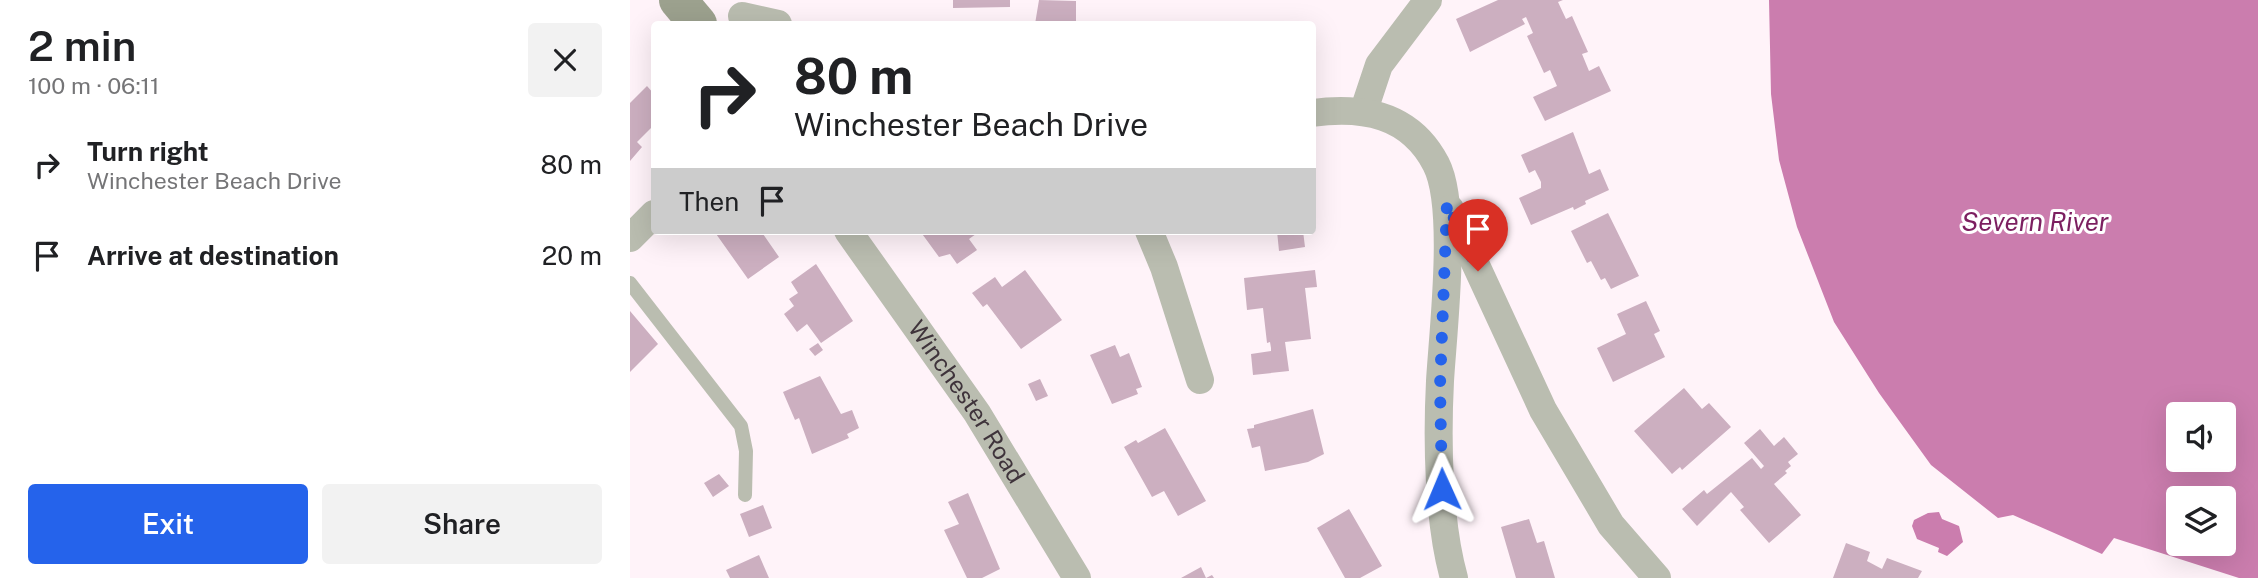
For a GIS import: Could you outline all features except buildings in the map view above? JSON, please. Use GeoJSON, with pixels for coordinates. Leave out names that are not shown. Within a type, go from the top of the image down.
{"type":"FeatureCollection","features":[{"type":"Feature","properties":{"kind":"street"},"geometry":{"type":"LineString","coordinates":[[678,0],[696,21]]}},
{"type":"Feature","properties":{"kind":"street"},"geometry":{"type":"LineString","coordinates":[[1364,110],[1379,65],[1428,0]]}},
{"type":"Feature","properties":{"kind":"street"},"geometry":{"type":"LineString","coordinates":[[744,13],[769,21]]}},
{"type":"Feature","properties":{"kind":"street"},"geometry":{"type":"LineString","coordinates":[[1316,113],[1364,110],[1387,116],[1418,139],[1436,164],[1447,203],[1543,410],[1611,525],[1657,578]]}},
{"type":"Feature","properties":{"kind":"street"},"geometry":{"type":"LineString","coordinates":[[1447,203],[1440,386],[1442,489],[1454,578]]}},
{"type":"Feature","properties":{"kind":"street"},"geometry":{"type":"LineString","coordinates":[[630,238],[651,217]]}},
{"type":"Feature","properties":{"kind":"street","name":"Winchester Road"},"geometry":{"type":"LineString","coordinates":[[851,235],[977,413],[1077,578]]}},
{"type":"Feature","properties":{"kind":"street"},"geometry":{"type":"LineString","coordinates":[[1151,235],[1164,267],[1200,380]]}},
{"type":"Feature","properties":{"kind":"lane"},"geometry":{"type":"LineString","coordinates":[[630,283],[741,426],[746,451],[745,495]]}},
{"type":"Feature","properties":{"kind":"water","name":"Severn River"},"geometry":{"type":"Polygon","coordinates":[[[1769,0],[2258,0],[2258,578],[2239,578],[2170,556],[2236,556],[2236,486],[2166,486],[2166,555],[2114,538],[2102,554],[2013,515],[1998,518],[1931,465],[1879,393],[1834,322],[1797,227],[1779,160],[1771,94],[1769,0]]]}},
{"type":"Feature","properties":{"kind":"water"},"geometry":{"type":"Polygon","coordinates":[[[1939,512],[1942,519],[1959,526],[1963,542],[1947,556],[1938,552],[1939,548],[1917,539],[1912,526],[1914,520],[1928,513],[1939,512]]]}},
{"type":"Feature","properties":{"kind":"route"},"geometry":{"type":"LineString","coordinates":[[1442,489],[1440,386],[1447,203],[1478,271]]}}]}
